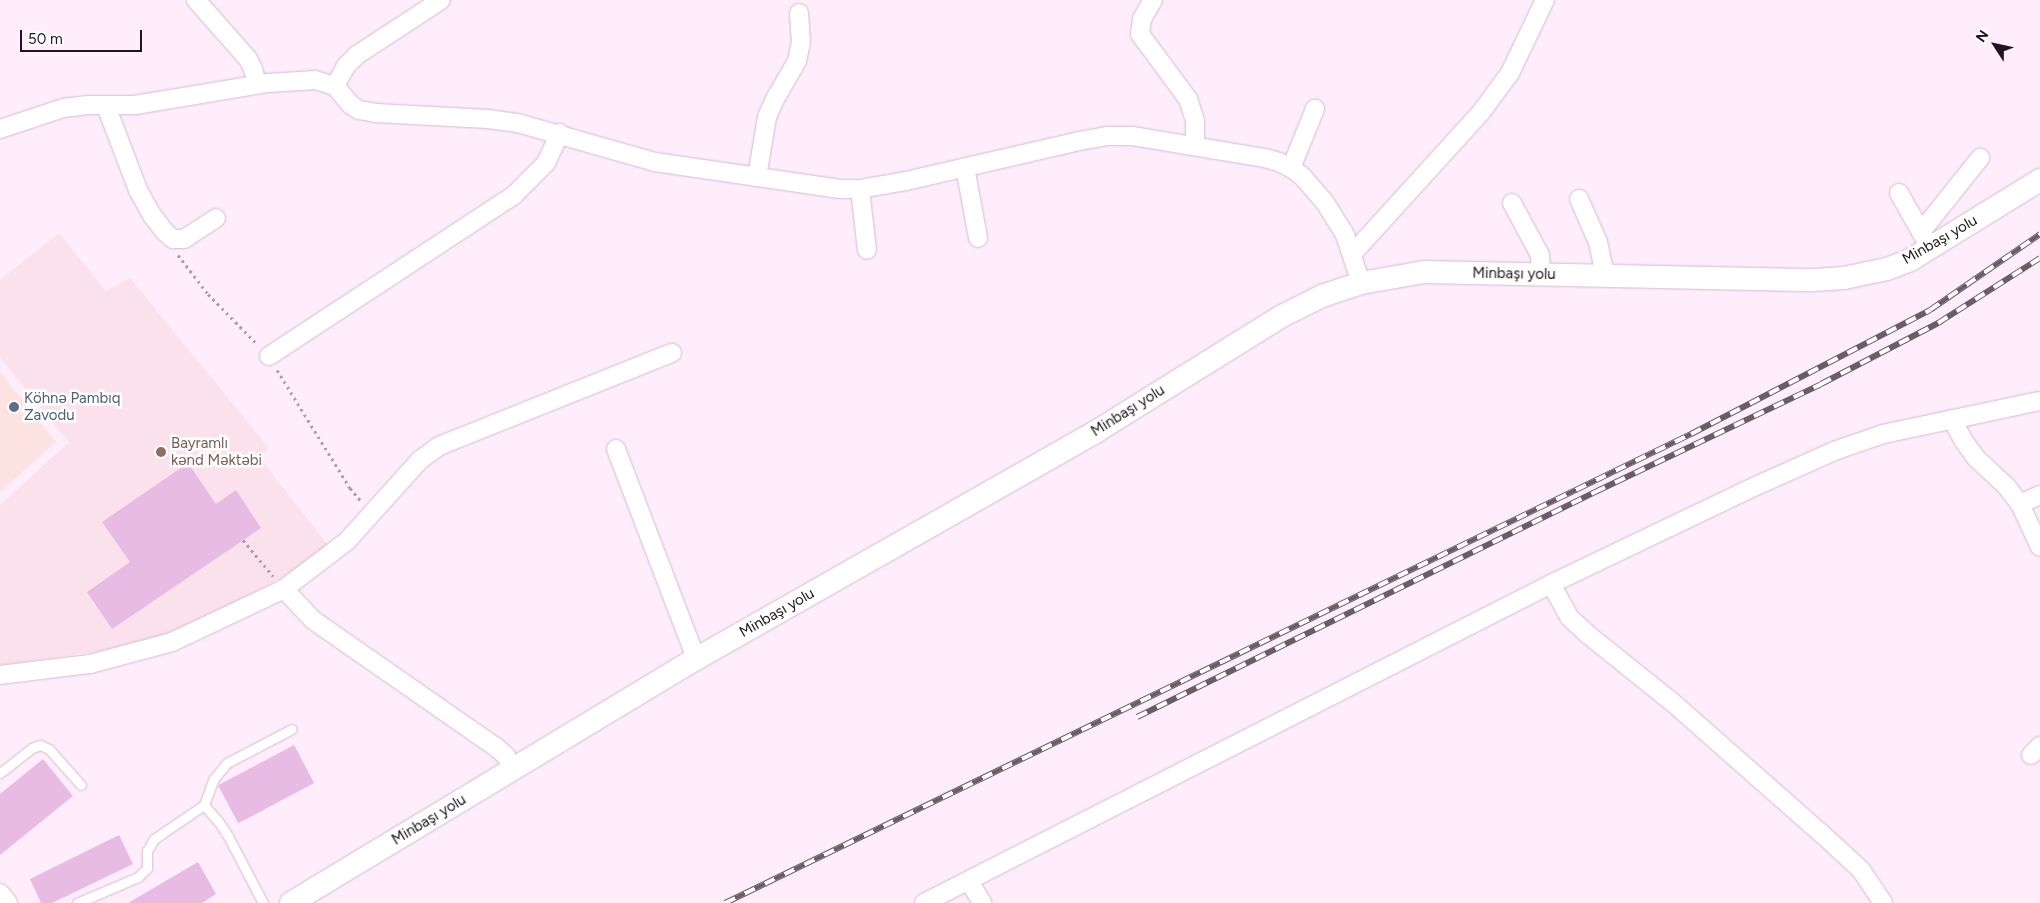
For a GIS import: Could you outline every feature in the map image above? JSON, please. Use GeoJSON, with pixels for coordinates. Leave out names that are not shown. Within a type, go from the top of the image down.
{"type":"FeatureCollection","features":[{"type":"Feature","properties":{"kind":"street"},"geometry":{"type":"LineString","coordinates":[[196,0],[248,59],[257,84]]}},
{"type":"Feature","properties":{"kind":"street"},"geometry":{"type":"LineString","coordinates":[[334,86],[346,66],[357,55],[441,0]]}},
{"type":"Feature","properties":{"kind":"street"},"geometry":{"type":"LineString","coordinates":[[1153,0],[1142,19],[1140,34],[1188,98],[1195,121],[1195,146]]}},
{"type":"Feature","properties":{"kind":"street"},"geometry":{"type":"LineString","coordinates":[[1353,253],[1482,111],[1510,73],[1544,0]]}},
{"type":"Feature","properties":{"kind":"street"},"geometry":{"type":"LineString","coordinates":[[757,177],[767,117],[775,98],[797,61],[801,42],[800,12]]}},
{"type":"Feature","properties":{"kind":"street"},"geometry":{"type":"LineString","coordinates":[[0,129],[63,108],[164,102],[257,84],[315,80],[334,86],[351,105],[359,110],[376,113],[488,119],[518,123],[560,133],[654,162],[822,188],[860,189],[1107,136],[1132,136],[1265,158],[1290,168],[1302,176],[1324,201],[1345,235],[1353,253],[1361,283]]}},
{"type":"Feature","properties":{"kind":"street"},"geometry":{"type":"LineString","coordinates":[[106,106],[138,190],[152,215],[173,239],[184,239],[216,218]]}},
{"type":"Feature","properties":{"kind":"street"},"geometry":{"type":"LineString","coordinates":[[1290,168],[1315,109]]}},
{"type":"Feature","properties":{"kind":"street"},"geometry":{"type":"LineString","coordinates":[[269,356],[514,195],[546,163],[560,133]]}},
{"type":"Feature","properties":{"kind":"street"},"geometry":{"type":"LineString","coordinates":[[1899,193],[1926,240],[1980,158]]}},
{"type":"Feature","properties":{"kind":"street"},"geometry":{"type":"LineString","coordinates":[[965,167],[978,238]]}},
{"type":"Feature","properties":{"kind":"street","name":"Minbaşı yolu"},"geometry":{"type":"LineString","coordinates":[[290,903],[696,659],[1097,431],[1282,316],[1322,296],[1361,283],[1424,272],[1814,280],[1844,278],[1886,269],[1910,260],[1926,240],[2040,180]]}},
{"type":"Feature","properties":{"kind":"street"},"geometry":{"type":"LineString","coordinates":[[860,189],[867,250]]}},
{"type":"Feature","properties":{"kind":"street"},"geometry":{"type":"LineString","coordinates":[[1579,199],[1598,242],[1605,276]]}},
{"type":"Feature","properties":{"kind":"street"},"geometry":{"type":"LineString","coordinates":[[1512,203],[1540,255],[1541,275]]}},
{"type":"Feature","properties":{"kind":"street"},"geometry":{"type":"LineString","coordinates":[[0,675],[90,664],[172,642],[284,590],[328,558],[364,525],[372,512],[420,460],[439,446],[672,352]]}},
{"type":"Feature","properties":{"kind":"street"},"geometry":{"type":"LineString","coordinates":[[924,903],[1551,584],[1747,490],[1834,452],[1883,434],[2040,401]]}},
{"type":"Feature","properties":{"kind":"street"},"geometry":{"type":"LineString","coordinates":[[1952,419],[1962,440],[1976,458],[2006,486],[2020,504],[2040,547]]}},
{"type":"Feature","properties":{"kind":"street"},"geometry":{"type":"LineString","coordinates":[[616,449],[696,659]]}},
{"type":"Feature","properties":{"kind":"street"},"geometry":{"type":"LineString","coordinates":[[2020,504],[2040,495]]}},
{"type":"Feature","properties":{"kind":"street"},"geometry":{"type":"LineString","coordinates":[[1551,584],[1569,617],[1586,633],[1671,701],[1823,835],[1860,870],[1883,903]]}},
{"type":"Feature","properties":{"kind":"street"},"geometry":{"type":"LineString","coordinates":[[284,590],[313,620],[496,747],[506,756],[514,770]]}},
{"type":"Feature","properties":{"kind":"street"},"geometry":{"type":"LineString","coordinates":[[969,881],[982,903]]}},
{"type":"Feature","properties":{"kind":"street"},"geometry":{"type":"LineString","coordinates":[[0,893],[8,903]]}},
{"type":"Feature","properties":{"kind":"lane"},"geometry":{"type":"LineString","coordinates":[[77,903],[138,877],[147,868],[147,851],[154,839],[204,805],[213,780],[227,763],[292,729]]}},
{"type":"Feature","properties":{"kind":"lane"},"geometry":{"type":"LineString","coordinates":[[0,773],[32,748],[40,746],[49,749],[82,786]]}},
{"type":"Feature","properties":{"kind":"lane"},"geometry":{"type":"LineString","coordinates":[[204,805],[218,820],[228,836],[264,903]]}},
{"type":"Feature","properties":{"kind":"path"},"geometry":{"type":"LineString","coordinates":[[173,239],[176,252],[208,294],[269,356],[350,488],[372,512]]}},
{"type":"Feature","properties":{"kind":"path"},"geometry":{"type":"LineString","coordinates":[[243,540],[284,590]]}},
{"type":"Feature","properties":{"kind":"shaded area","name":"Bayramlı kənd Məktəbi"},"geometry":{"type":"Polygon","coordinates":[[[59,233],[106,291],[130,278],[269,448],[259,457],[328,545],[284,576],[222,610],[163,635],[123,648],[0,665],[0,505],[69,442],[0,358],[0,280],[59,233]]]}},
{"type":"Feature","properties":{"kind":"shaded area","name":"Köhnə Pambıq Zavodu"},"geometry":{"type":"Polygon","coordinates":[[[0,372],[56,442],[0,492],[0,372]]]}},
{"type":"Feature","properties":{"kind":"building"},"geometry":{"type":"Polygon","coordinates":[[[188,463],[216,504],[236,490],[261,528],[112,629],[87,592],[130,562],[102,522],[188,463]]]}},
{"type":"Feature","properties":{"kind":"building"},"geometry":{"type":"Polygon","coordinates":[[[294,745],[314,783],[238,823],[218,785],[294,745]]]}},
{"type":"Feature","properties":{"kind":"building"},"geometry":{"type":"Polygon","coordinates":[[[43,759],[73,796],[0,855],[0,794],[43,759]]]}},
{"type":"Feature","properties":{"kind":"building"},"geometry":{"type":"Polygon","coordinates":[[[119,835],[133,864],[52,903],[41,903],[30,879],[119,835]]]}},
{"type":"Feature","properties":{"kind":"building"},"geometry":{"type":"Polygon","coordinates":[[[198,862],[216,894],[202,903],[128,903],[198,862]]]}},
{"type":"Feature","properties":{"kind":"railway"},"geometry":{"type":"LineString","coordinates":[[725,903],[1691,434],[1930,310],[2040,234]]}},
{"type":"Feature","properties":{"kind":"railway"},"geometry":{"type":"LineString","coordinates":[[1137,717],[1595,492],[1821,384],[1938,323],[2040,258]]}},
{"type":"Feature","properties":{"kind":"place","name":"Köhnə Pambıq Zavodu"},"geometry":{"type":"Point","coordinates":[14,407]}},
{"type":"Feature","properties":{"kind":"place","name":"Bayramlı kənd Məktəbi"},"geometry":{"type":"Point","coordinates":[161,452]}}]}
